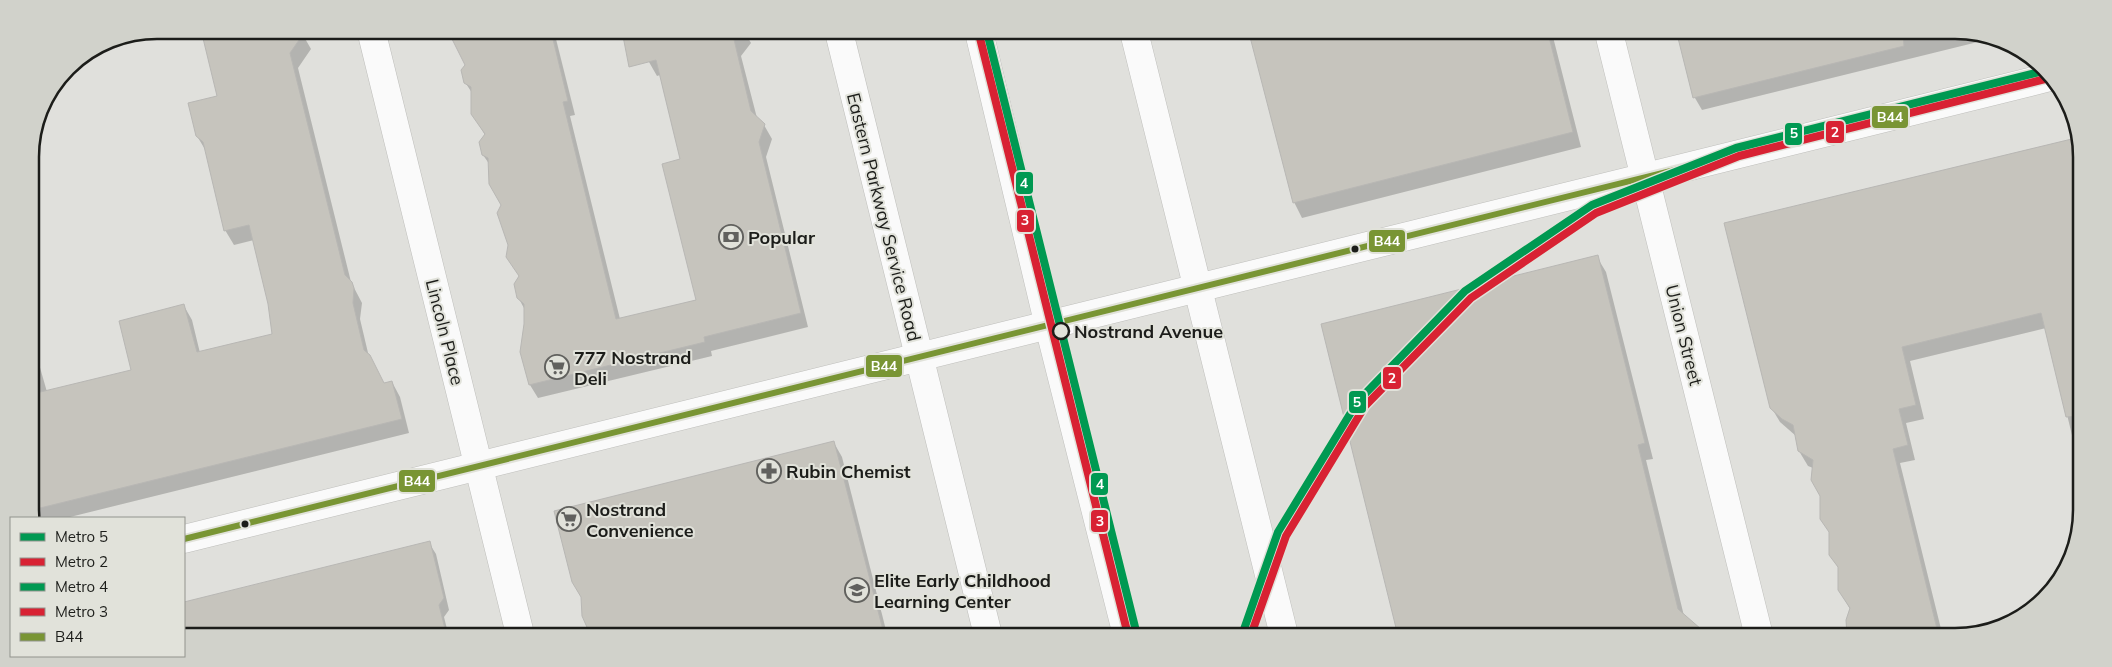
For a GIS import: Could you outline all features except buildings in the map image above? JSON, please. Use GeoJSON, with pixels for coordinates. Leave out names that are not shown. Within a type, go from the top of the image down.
{"type":"FeatureCollection","features":[{"type":"Feature","properties":{"kind":"main road","name":"Lincoln Place"},"geometry":{"type":"LineString","coordinates":[[373,39],[519,628]]}},
{"type":"Feature","properties":{"kind":"main road","name":"Eastern Parkway Service Road"},"geometry":{"type":"LineString","coordinates":[[841,39],[986,628]]}},
{"type":"Feature","properties":{"kind":"main road"},"geometry":{"type":"LineString","coordinates":[[981,39],[1049,326],[1125,628]]}},
{"type":"Feature","properties":{"kind":"main road"},"geometry":{"type":"LineString","coordinates":[[1136,39],[1282,628]]}},
{"type":"Feature","properties":{"kind":"main road","name":"Union Street"},"geometry":{"type":"LineString","coordinates":[[1610,39],[1757,628]]}},
{"type":"Feature","properties":{"kind":"main road"},"geometry":{"type":"LineString","coordinates":[[185,539],[2044,79]]}},
{"type":"Feature","properties":{"kind":"metro line","name":"3"},"geometry":{"type":"LineString","coordinates":[[980,39],[1126,628]]}},
{"type":"Feature","properties":{"kind":"metro line","name":"4"},"geometry":{"type":"LineString","coordinates":[[989,39],[1135,628]]}},
{"type":"Feature","properties":{"kind":"metro line","name":"5"},"geometry":{"type":"LineString","coordinates":[[1244,628],[1278,532],[1358,401],[1465,291],[1592,205],[1736,148],[2038,72]]}},
{"type":"Feature","properties":{"kind":"metro line","name":"2"},"geometry":{"type":"LineString","coordinates":[[1253,628],[1286,536],[1365,406],[1471,298],[1596,213],[1739,156],[2044,79]]}},
{"type":"Feature","properties":{"kind":"transit line","name":"B44"},"geometry":{"type":"LineString","coordinates":[[185,539],[2044,79]]}},
{"type":"Feature","properties":{"kind":"place","name":"Popular"},"geometry":{"type":"Point","coordinates":[731,237]}},
{"type":"Feature","properties":{"kind":"place","name":"Nostrand Avenue"},"geometry":{"type":"Point","coordinates":[1061,331]}},
{"type":"Feature","properties":{"kind":"place","name":"777 Nostrand Deli"},"geometry":{"type":"Point","coordinates":[557,367]}},
{"type":"Feature","properties":{"kind":"place","name":"Rubin Chemist"},"geometry":{"type":"Point","coordinates":[769,471]}},
{"type":"Feature","properties":{"kind":"place","name":"Nostrand Convenience"},"geometry":{"type":"Point","coordinates":[569,519]}},
{"type":"Feature","properties":{"kind":"place","name":"Elite Early Childhood Learning Center"},"geometry":{"type":"Point","coordinates":[857,590]}}]}
